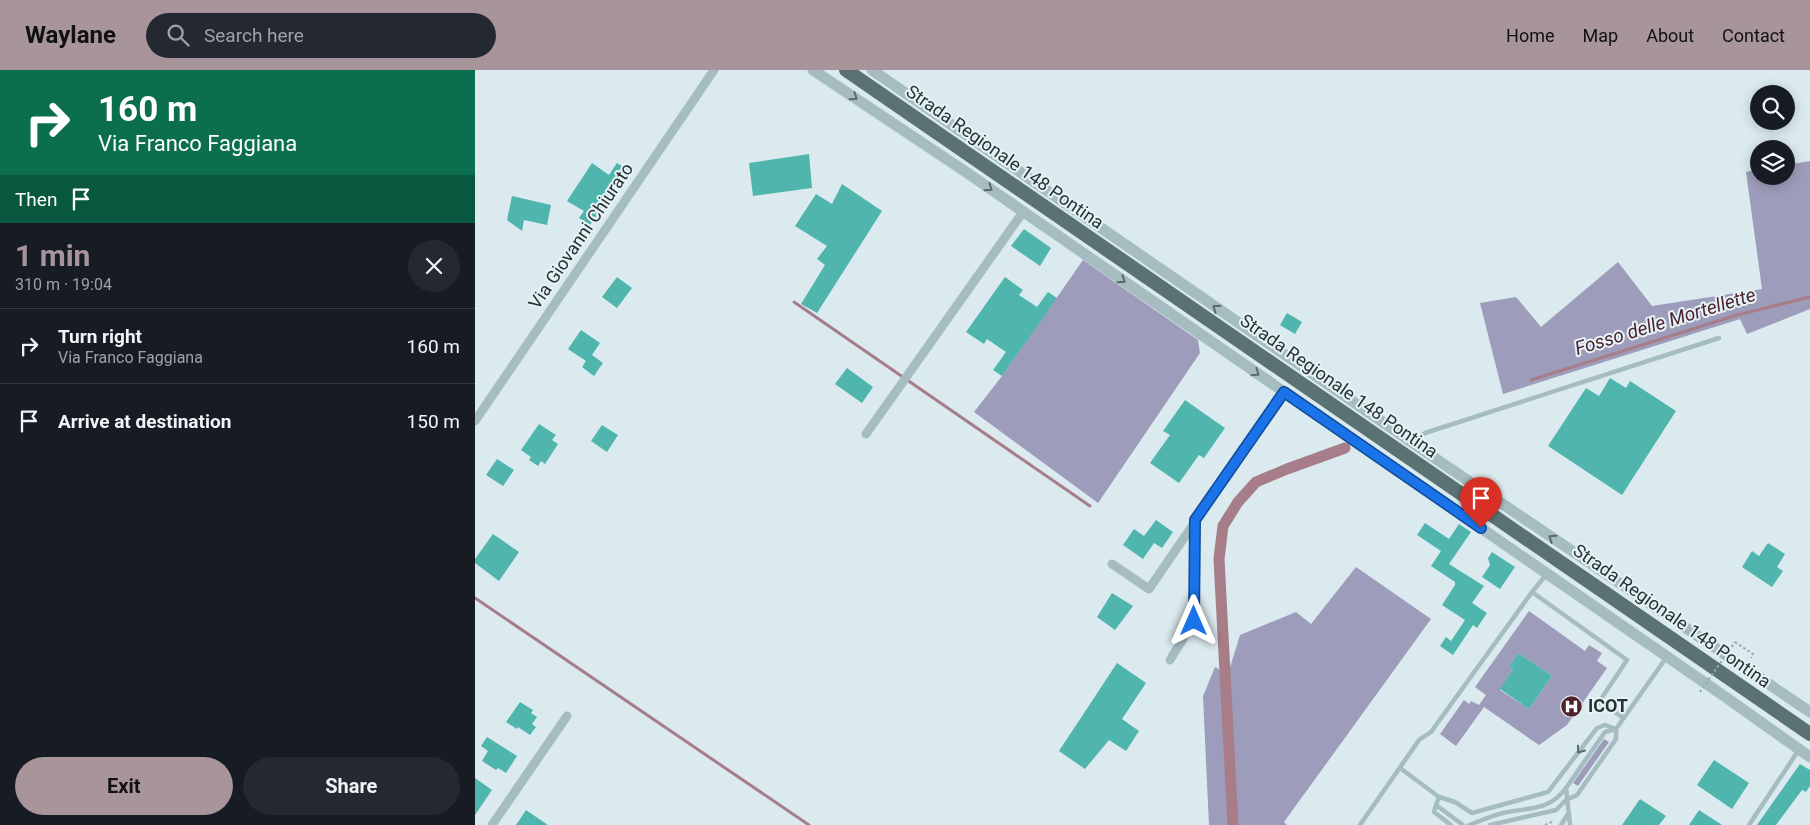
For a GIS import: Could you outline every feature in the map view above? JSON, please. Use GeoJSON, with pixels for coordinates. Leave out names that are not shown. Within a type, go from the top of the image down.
{"type":"FeatureCollection","features":[{"type":"Feature","properties":{"kind":"main road","name":"Strada Regionale 148 Pontina"},"geometry":{"type":"LineString","coordinates":[[846,70],[1810,734]]}},
{"type":"Feature","properties":{"kind":"street","name":"Via Giovanni Chiurato"},"geometry":{"type":"LineString","coordinates":[[475,420],[714,70]]}},
{"type":"Feature","properties":{"kind":"street"},"geometry":{"type":"LineString","coordinates":[[813,70],[1284,392],[1810,758]]}},
{"type":"Feature","properties":{"kind":"street"},"geometry":{"type":"LineString","coordinates":[[872,70],[1412,442],[1810,712]]}},
{"type":"Feature","properties":{"kind":"street"},"geometry":{"type":"LineString","coordinates":[[866,434],[1023,212]]}},
{"type":"Feature","properties":{"kind":"street"},"geometry":{"type":"LineString","coordinates":[[1112,564],[1149,589],[1284,392]]}},
{"type":"Feature","properties":{"kind":"street"},"geometry":{"type":"LineString","coordinates":[[1170,660],[1194,621],[1195,520]]}},
{"type":"Feature","properties":{"kind":"street"},"geometry":{"type":"LineString","coordinates":[[493,825],[567,716]]}},
{"type":"Feature","properties":{"kind":"lane"},"geometry":{"type":"LineString","coordinates":[[1412,442],[1425,433],[1719,338]]}},
{"type":"Feature","properties":{"kind":"lane"},"geometry":{"type":"LineString","coordinates":[[1360,825],[1419,740],[1431,732],[1547,574]]}},
{"type":"Feature","properties":{"kind":"lane"},"geometry":{"type":"LineString","coordinates":[[1532,592],[1627,660],[1599,702],[1623,718]]}},
{"type":"Feature","properties":{"kind":"lane"},"geometry":{"type":"LineString","coordinates":[[1490,825],[1556,810],[1566,800],[1577,796],[1616,739],[1616,729],[1623,718],[1667,657]]}},
{"type":"Feature","properties":{"kind":"lane"},"geometry":{"type":"LineString","coordinates":[[1400,768],[1439,797],[1455,802],[1472,813],[1548,792],[1597,728],[1605,725],[1616,729]]}},
{"type":"Feature","properties":{"kind":"lane"},"geometry":{"type":"LineString","coordinates":[[1469,825],[1504,813],[1549,804],[1559,797],[1566,788],[1605,732],[1616,729]]}},
{"type":"Feature","properties":{"kind":"lane"},"geometry":{"type":"LineString","coordinates":[[1749,825],[1799,750]]}},
{"type":"Feature","properties":{"kind":"lane"},"geometry":{"type":"LineString","coordinates":[[1566,788],[1569,825]]}},
{"type":"Feature","properties":{"kind":"lane"},"geometry":{"type":"LineString","coordinates":[[1439,797],[1434,812],[1451,825]]}},
{"type":"Feature","properties":{"kind":"lane"},"geometry":{"type":"LineString","coordinates":[[1436,805],[1463,825]]}},
{"type":"Feature","properties":{"kind":"lane"},"geometry":{"type":"LineString","coordinates":[[1561,825],[1568,814]]}},
{"type":"Feature","properties":{"kind":"path"},"geometry":{"type":"LineString","coordinates":[[1700,692],[1735,642],[1753,654]]}},
{"type":"Feature","properties":{"kind":"shaded area"},"geometry":{"type":"Polygon","coordinates":[[[1810,161],[1810,309],[1747,334],[1740,319],[1503,394],[1480,303],[1516,297],[1541,327],[1618,262],[1652,306],[1762,289],[1746,172],[1750,171],[1750,185],[1795,185],[1795,164],[1810,161]]]}},
{"type":"Feature","properties":{"kind":"shaded area"},"geometry":{"type":"Polygon","coordinates":[[[1083,260],[1198,340],[1200,353],[1098,503],[974,412],[1002,376],[1083,260]]]}},
{"type":"Feature","properties":{"kind":"shaded area"},"geometry":{"type":"Polygon","coordinates":[[[1356,567],[1431,619],[1284,822],[1287,825],[1209,825],[1203,696],[1215,667],[1228,674],[1240,635],[1296,612],[1311,624],[1356,567]]]}},
{"type":"Feature","properties":{"kind":"shaded area"},"geometry":{"type":"Polygon","coordinates":[[[1529,611],[1585,651],[1589,645],[1602,653],[1597,661],[1607,668],[1567,725],[1539,745],[1484,707],[1456,746],[1440,734],[1464,700],[1469,704],[1471,701],[1479,705],[1486,695],[1475,687],[1529,611]],[[1518,653],[1509,666],[1513,669],[1500,690],[1529,709],[1552,676],[1518,653]]]}},
{"type":"Feature","properties":{"kind":"shaded area"},"geometry":{"type":"Polygon","coordinates":[[[1604,739],[1609,742],[1578,786],[1573,783],[1604,739]]]}},
{"type":"Feature","properties":{"kind":"building"},"geometry":{"type":"Polygon","coordinates":[[[809,154],[812,188],[753,196],[749,163],[809,154]]]}},
{"type":"Feature","properties":{"kind":"building"},"geometry":{"type":"Polygon","coordinates":[[[592,163],[609,175],[617,163],[627,169],[590,225],[579,218],[584,211],[567,201],[592,163]]]}},
{"type":"Feature","properties":{"kind":"building"},"geometry":{"type":"Polygon","coordinates":[[[842,184],[882,211],[817,313],[801,304],[825,265],[817,259],[827,246],[795,226],[816,194],[832,204],[842,184]]]}},
{"type":"Feature","properties":{"kind":"building"},"geometry":{"type":"Polygon","coordinates":[[[512,196],[551,205],[547,225],[524,220],[522,231],[507,220],[512,196]]]}},
{"type":"Feature","properties":{"kind":"building"},"geometry":{"type":"Polygon","coordinates":[[[1024,229],[1051,248],[1040,266],[1011,246],[1024,229]]]}},
{"type":"Feature","properties":{"kind":"building"},"geometry":{"type":"Polygon","coordinates":[[[617,277],[632,288],[617,308],[602,297],[617,277]]]}},
{"type":"Feature","properties":{"kind":"building"},"geometry":{"type":"Polygon","coordinates":[[[1005,277],[1023,290],[1019,295],[1037,307],[1048,292],[1057,298],[1002,376],[993,370],[1006,352],[987,339],[984,344],[966,332],[1005,277]]]}},
{"type":"Feature","properties":{"kind":"building"},"geometry":{"type":"Polygon","coordinates":[[[1287,313],[1302,322],[1295,334],[1280,325],[1287,313]]]}},
{"type":"Feature","properties":{"kind":"building"},"geometry":{"type":"Polygon","coordinates":[[[581,330],[600,343],[592,355],[603,363],[594,376],[582,367],[586,361],[568,349],[581,330]]]}},
{"type":"Feature","properties":{"kind":"building"},"geometry":{"type":"Polygon","coordinates":[[[847,368],[873,387],[862,403],[835,384],[847,368]]]}},
{"type":"Feature","properties":{"kind":"building"},"geometry":{"type":"Polygon","coordinates":[[[1610,378],[1626,388],[1630,381],[1676,411],[1622,495],[1548,446],[1586,388],[1599,396],[1610,378]]]}},
{"type":"Feature","properties":{"kind":"building"},"geometry":{"type":"Polygon","coordinates":[[[1185,400],[1225,428],[1204,458],[1199,455],[1179,483],[1150,463],[1170,435],[1163,431],[1185,400]]]}},
{"type":"Feature","properties":{"kind":"building"},"geometry":{"type":"Polygon","coordinates":[[[539,424],[556,435],[552,440],[558,444],[545,464],[541,461],[538,466],[529,460],[531,457],[521,450],[539,424]]]}},
{"type":"Feature","properties":{"kind":"building"},"geometry":{"type":"Polygon","coordinates":[[[602,425],[618,435],[607,452],[591,441],[602,425]]]}},
{"type":"Feature","properties":{"kind":"building"},"geometry":{"type":"Polygon","coordinates":[[[497,459],[514,470],[503,486],[486,475],[497,459]]]}},
{"type":"Feature","properties":{"kind":"building"},"geometry":{"type":"Polygon","coordinates":[[[1156,520],[1173,532],[1162,548],[1154,543],[1143,559],[1123,545],[1134,529],[1144,536],[1156,520]]]}},
{"type":"Feature","properties":{"kind":"building"},"geometry":{"type":"Polygon","coordinates":[[[1425,523],[1449,539],[1459,524],[1471,532],[1449,564],[1484,586],[1472,603],[1487,613],[1477,628],[1473,625],[1453,655],[1440,646],[1446,637],[1451,641],[1465,620],[1442,605],[1455,582],[1431,566],[1441,551],[1417,535],[1425,523]]]}},
{"type":"Feature","properties":{"kind":"building"},"geometry":{"type":"Polygon","coordinates":[[[493,534],[519,552],[499,581],[475,563],[475,559],[493,534]]]}},
{"type":"Feature","properties":{"kind":"building"},"geometry":{"type":"Polygon","coordinates":[[[1768,543],[1785,554],[1777,567],[1783,571],[1772,587],[1742,567],[1752,551],[1759,556],[1768,543]]]}},
{"type":"Feature","properties":{"kind":"building"},"geometry":{"type":"Polygon","coordinates":[[[1492,552],[1515,567],[1500,589],[1482,577],[1490,565],[1488,558],[1492,552]]]}},
{"type":"Feature","properties":{"kind":"building"},"geometry":{"type":"Polygon","coordinates":[[[1112,593],[1133,606],[1115,630],[1097,617],[1112,593]]]}},
{"type":"Feature","properties":{"kind":"building"},"geometry":{"type":"Polygon","coordinates":[[[1518,653],[1552,676],[1529,709],[1500,689],[1513,669],[1509,666],[1518,653]]]}},
{"type":"Feature","properties":{"kind":"building"},"geometry":{"type":"Polygon","coordinates":[[[1117,663],[1146,683],[1122,719],[1139,731],[1126,751],[1109,740],[1085,769],[1059,751],[1117,663]]]}},
{"type":"Feature","properties":{"kind":"building"},"geometry":{"type":"Polygon","coordinates":[[[520,702],[533,710],[531,713],[537,717],[532,724],[536,727],[530,735],[506,722],[520,702]]]}},
{"type":"Feature","properties":{"kind":"building"},"geometry":{"type":"Polygon","coordinates":[[[487,737],[517,756],[506,773],[498,768],[496,770],[482,761],[488,751],[481,746],[487,737]]]}},
{"type":"Feature","properties":{"kind":"building"},"geometry":{"type":"Polygon","coordinates":[[[1714,760],[1749,783],[1732,809],[1697,785],[1714,760]]]}},
{"type":"Feature","properties":{"kind":"building"},"geometry":{"type":"Polygon","coordinates":[[[1800,764],[1810,770],[1810,786],[1806,792],[1802,790],[1776,825],[1757,825],[1800,764]]]}},
{"type":"Feature","properties":{"kind":"building"},"geometry":{"type":"Polygon","coordinates":[[[475,778],[492,790],[475,815],[475,778]]]}},
{"type":"Feature","properties":{"kind":"building"},"geometry":{"type":"Polygon","coordinates":[[[1640,799],[1666,816],[1659,825],[1622,825],[1640,799]]]}},
{"type":"Feature","properties":{"kind":"building"},"geometry":{"type":"Polygon","coordinates":[[[526,810],[548,825],[516,825],[526,810]]]}},
{"type":"Feature","properties":{"kind":"building"},"geometry":{"type":"Polygon","coordinates":[[[1699,810],[1722,825],[1689,825],[1699,810]]]}},
{"type":"Feature","properties":{"kind":"waterway","name":"Fosso delle Mortellette"},"geometry":{"type":"LineString","coordinates":[[1531,380],[1737,315],[1810,297]]}},
{"type":"Feature","properties":{"kind":"waterway"},"geometry":{"type":"LineString","coordinates":[[794,302],[1090,506]]}},
{"type":"Feature","properties":{"kind":"waterway","name":"Fosso delle Mortellette"},"geometry":{"type":"LineString","coordinates":[[1233,825],[1219,559],[1223,526],[1238,502],[1256,482],[1345,448]]}},
{"type":"Feature","properties":{"kind":"waterway"},"geometry":{"type":"LineString","coordinates":[[475,598],[809,825]]}},
{"type":"Feature","properties":{"kind":"place","name":"ICOT"},"geometry":{"type":"Point","coordinates":[1572,706]}},
{"type":"Feature","properties":{"kind":"route"},"geometry":{"type":"LineString","coordinates":[[1194,621],[1195,520],[1284,392],[1481,528]]}}]}
